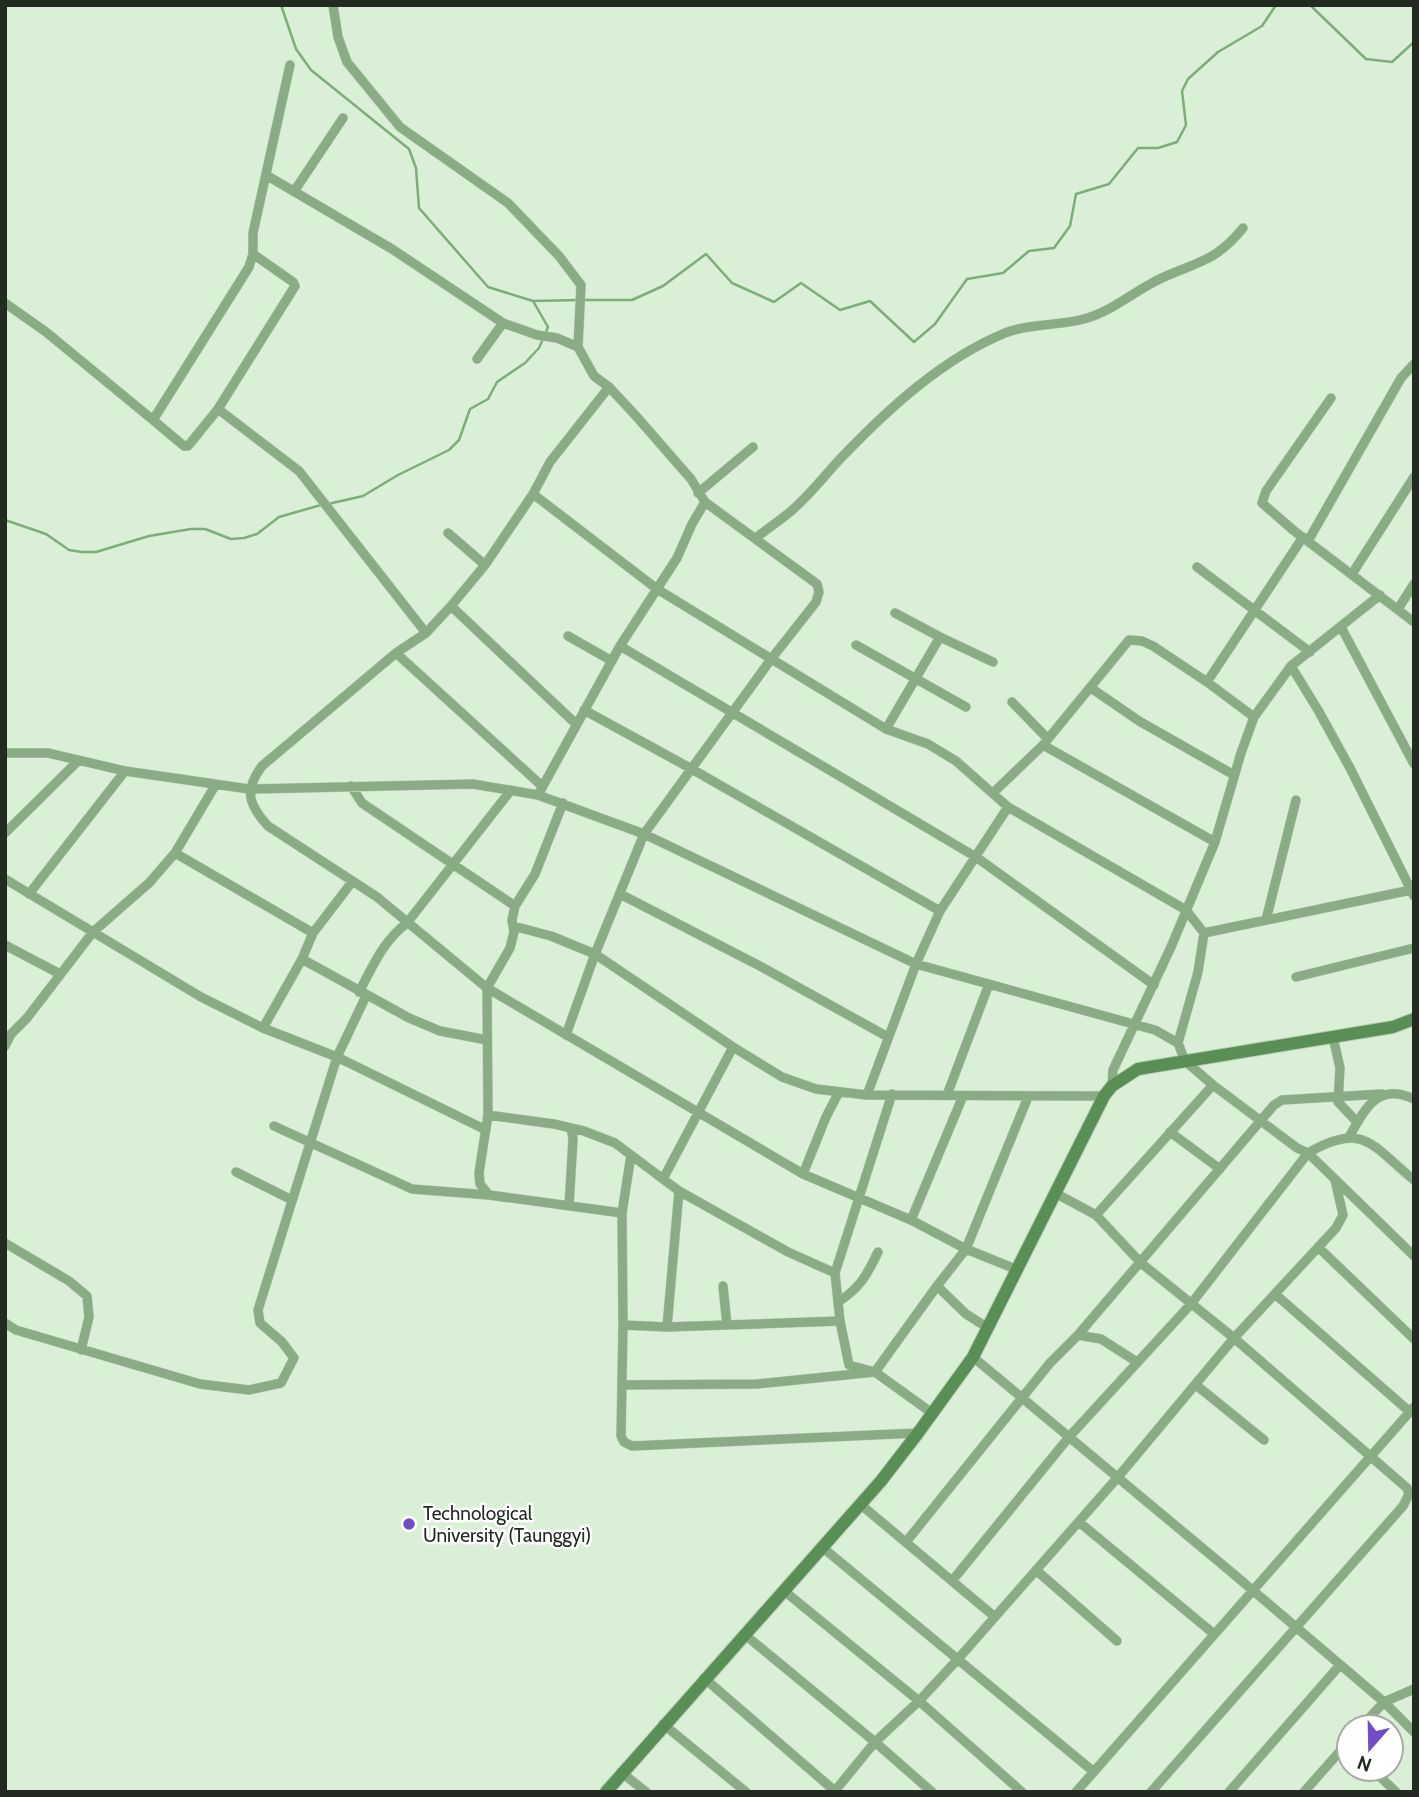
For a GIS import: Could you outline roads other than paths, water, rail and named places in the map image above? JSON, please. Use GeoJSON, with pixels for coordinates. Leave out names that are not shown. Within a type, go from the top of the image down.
{"type":"FeatureCollection","features":[{"type":"Feature","properties":{"kind":"main road"},"geometry":{"type":"LineString","coordinates":[[606,1792],[663,1724],[860,1504],[918,1433],[973,1357],[1108,1091],[1138,1069],[1392,1027],[1414,1019]]}},
{"type":"Feature","properties":{"kind":"street"},"geometry":{"type":"LineString","coordinates":[[333,5],[338,37],[347,62],[400,127],[508,203],[559,256],[581,285],[578,347],[594,376],[609,387],[691,479],[705,502],[817,584],[819,592],[816,602],[690,768],[644,834],[595,954],[566,1035]]}},
{"type":"Feature","properties":{"kind":"street"},"geometry":{"type":"LineString","coordinates":[[153,420],[249,267],[253,254],[253,233],[290,65]]}},
{"type":"Feature","properties":{"kind":"street"},"geometry":{"type":"LineString","coordinates":[[295,190],[343,117]]}},
{"type":"Feature","properties":{"kind":"street"},"geometry":{"type":"LineString","coordinates":[[266,174],[392,249],[503,323],[537,335],[557,338],[578,347]]}},
{"type":"Feature","properties":{"kind":"street"},"geometry":{"type":"LineString","coordinates":[[756,538],[791,511],[864,434],[935,372],[966,351],[1033,325],[1084,319],[1101,313],[1163,278],[1210,259],[1227,247],[1243,228]]}},
{"type":"Feature","properties":{"kind":"street"},"geometry":{"type":"LineString","coordinates":[[5,303],[46,332],[188,446],[218,409],[295,286],[253,254]]}},
{"type":"Feature","properties":{"kind":"street"},"geometry":{"type":"LineString","coordinates":[[477,359],[503,323]]}},
{"type":"Feature","properties":{"kind":"street"},"geometry":{"type":"LineString","coordinates":[[1207,682],[1305,539],[1406,371],[1414,364]]}},
{"type":"Feature","properties":{"kind":"street"},"geometry":{"type":"LineString","coordinates":[[609,387],[550,462],[533,494],[485,565],[451,606],[426,633],[396,653],[262,766],[250,789],[254,808],[268,826],[377,897],[487,988],[803,1174],[1018,1270]]}},
{"type":"Feature","properties":{"kind":"street"},"geometry":{"type":"LineString","coordinates":[[1331,398],[1266,491],[1262,503],[1414,622]]}},
{"type":"Feature","properties":{"kind":"street"},"geometry":{"type":"LineString","coordinates":[[218,409],[299,471],[426,633]]}},
{"type":"Feature","properties":{"kind":"street"},"geometry":{"type":"LineString","coordinates":[[698,493],[753,447]]}},
{"type":"Feature","properties":{"kind":"street"},"geometry":{"type":"LineString","coordinates":[[1352,574],[1414,477]]}},
{"type":"Feature","properties":{"kind":"street"},"geometry":{"type":"LineString","coordinates":[[533,494],[657,589],[886,729],[928,744],[956,761],[1008,807],[1186,910],[1204,933],[1198,972],[1178,1043],[1185,1061],[1297,1148],[1308,1153],[1414,1256]]}},
{"type":"Feature","properties":{"kind":"street"},"geometry":{"type":"LineString","coordinates":[[540,791],[620,646],[677,558],[705,502]]}},
{"type":"Feature","properties":{"kind":"street"},"geometry":{"type":"LineString","coordinates":[[448,533],[485,565]]}},
{"type":"Feature","properties":{"kind":"street"},"geometry":{"type":"LineString","coordinates":[[1197,567],[1310,652]]}},
{"type":"Feature","properties":{"kind":"street"},"geometry":{"type":"LineString","coordinates":[[1398,609],[1414,584]]}},
{"type":"Feature","properties":{"kind":"street"},"geometry":{"type":"LineString","coordinates":[[513,926],[551,936],[595,954],[782,1077],[817,1089],[867,1095],[1028,1097],[1108,1091],[1112,1070],[1154,985],[1215,842],[1254,717],[1291,666],[1380,595]]}},
{"type":"Feature","properties":{"kind":"street"},"geometry":{"type":"LineString","coordinates":[[451,606],[576,724]]}},
{"type":"Feature","properties":{"kind":"street"},"geometry":{"type":"LineString","coordinates":[[895,613],[940,638],[993,662]]}},
{"type":"Feature","properties":{"kind":"street"},"geometry":{"type":"LineString","coordinates":[[1341,627],[1414,764]]}},
{"type":"Feature","properties":{"kind":"street"},"geometry":{"type":"LineString","coordinates":[[568,636],[612,660]]}},
{"type":"Feature","properties":{"kind":"street"},"geometry":{"type":"LineString","coordinates":[[886,729],[940,638]]}},
{"type":"Feature","properties":{"kind":"street"},"geometry":{"type":"LineString","coordinates":[[993,793],[1045,742],[1129,640],[1142,641],[1153,646],[1254,717]]}},
{"type":"Feature","properties":{"kind":"street"},"geometry":{"type":"LineString","coordinates":[[856,645],[966,706]]}},
{"type":"Feature","properties":{"kind":"street"},"geometry":{"type":"LineString","coordinates":[[620,646],[976,857],[1154,985]]}},
{"type":"Feature","properties":{"kind":"street"},"geometry":{"type":"LineString","coordinates":[[396,653],[540,791],[563,803],[644,834],[916,964],[1136,1024],[1155,1030],[1178,1043]]}},
{"type":"Feature","properties":{"kind":"street"},"geometry":{"type":"LineString","coordinates":[[1204,933],[1413,891],[1350,768],[1291,666]]}},
{"type":"Feature","properties":{"kind":"street"},"geometry":{"type":"LineString","coordinates":[[1091,688],[1139,721],[1234,775]]}},
{"type":"Feature","properties":{"kind":"street"},"geometry":{"type":"LineString","coordinates":[[1012,702],[1045,742],[1215,842]]}},
{"type":"Feature","properties":{"kind":"street"},"geometry":{"type":"LineString","coordinates":[[584,710],[940,911]]}},
{"type":"Feature","properties":{"kind":"street"},"geometry":{"type":"LineString","coordinates":[[5,753],[48,753],[125,771],[250,789],[473,784],[540,791]]}},
{"type":"Feature","properties":{"kind":"street"},"geometry":{"type":"LineString","coordinates":[[5,833],[79,760]]}},
{"type":"Feature","properties":{"kind":"street"},"geometry":{"type":"LineString","coordinates":[[29,894],[125,771]]}},
{"type":"Feature","properties":{"kind":"street"},"geometry":{"type":"LineString","coordinates":[[5,1046],[11,1034],[27,1018],[93,932],[149,883],[174,853],[216,784]]}},
{"type":"Feature","properties":{"kind":"street"},"geometry":{"type":"LineString","coordinates":[[351,786],[362,803],[515,906]]}},
{"type":"Feature","properties":{"kind":"street"},"geometry":{"type":"LineString","coordinates":[[5,1323],[16,1330],[200,1384],[249,1390],[281,1383],[295,1358],[282,1342],[260,1323],[258,1310],[337,1057],[382,947],[392,934],[407,923],[512,790]]}},
{"type":"Feature","properties":{"kind":"street"},"geometry":{"type":"LineString","coordinates":[[1266,920],[1296,800]]}},
{"type":"Feature","properties":{"kind":"street"},"geometry":{"type":"LineString","coordinates":[[489,1195],[480,1184],[479,1173],[488,1115],[487,988],[510,948],[515,906],[535,874],[563,803]]}},
{"type":"Feature","properties":{"kind":"street"},"geometry":{"type":"LineString","coordinates":[[867,1095],[916,964],[940,911],[1008,807]]}},
{"type":"Feature","properties":{"kind":"street"},"geometry":{"type":"LineString","coordinates":[[174,853],[313,933]]}},
{"type":"Feature","properties":{"kind":"street"},"geometry":{"type":"LineString","coordinates":[[5,879],[201,997],[263,1028],[337,1057],[486,1130]]}},
{"type":"Feature","properties":{"kind":"street"},"geometry":{"type":"LineString","coordinates":[[263,1028],[302,959],[313,933],[352,882]]}},
{"type":"Feature","properties":{"kind":"street"},"geometry":{"type":"LineString","coordinates":[[620,894],[758,965],[888,1037]]}},
{"type":"Feature","properties":{"kind":"street"},"geometry":{"type":"LineString","coordinates":[[5,946],[60,974]]}},
{"type":"Feature","properties":{"kind":"street"},"geometry":{"type":"LineString","coordinates":[[1296,978],[1414,948]]}},
{"type":"Feature","properties":{"kind":"street"},"geometry":{"type":"LineString","coordinates":[[302,959],[363,994],[440,1031],[488,1040]]}},
{"type":"Feature","properties":{"kind":"street"},"geometry":{"type":"LineString","coordinates":[[947,1096],[989,984]]}},
{"type":"Feature","properties":{"kind":"street"},"geometry":{"type":"LineString","coordinates":[[1333,1037],[1340,1068],[1338,1102],[1357,1122]]}},
{"type":"Feature","properties":{"kind":"street"},"geometry":{"type":"LineString","coordinates":[[663,1179],[733,1047]]}},
{"type":"Feature","properties":{"kind":"street"},"geometry":{"type":"LineString","coordinates":[[1096,1215],[1213,1085]]}},
{"type":"Feature","properties":{"kind":"street"},"geometry":{"type":"LineString","coordinates":[[803,1174],[839,1092]]}},
{"type":"Feature","properties":{"kind":"street"},"geometry":{"type":"LineString","coordinates":[[906,1542],[1051,1363],[1078,1335],[1274,1105],[1282,1100],[1399,1092],[1414,1099]]}},
{"type":"Feature","properties":{"kind":"street"},"geometry":{"type":"LineString","coordinates":[[892,1094],[835,1273],[840,1321],[849,1365],[875,1372],[932,1413]]}},
{"type":"Feature","properties":{"kind":"street"},"geometry":{"type":"LineString","coordinates":[[1349,1137],[1369,1104],[1382,1094]]}},
{"type":"Feature","properties":{"kind":"street"},"geometry":{"type":"LineString","coordinates":[[911,1220],[963,1096]]}},
{"type":"Feature","properties":{"kind":"street"},"geometry":{"type":"LineString","coordinates":[[622,1385],[757,1384],[875,1372],[966,1249],[1028,1097]]}},
{"type":"Feature","properties":{"kind":"street"},"geometry":{"type":"LineString","coordinates":[[488,1115],[571,1128],[615,1143],[679,1191],[788,1252],[835,1273]]}},
{"type":"Feature","properties":{"kind":"street"},"geometry":{"type":"LineString","coordinates":[[274,1126],[412,1189],[489,1195],[622,1213]]}},
{"type":"Feature","properties":{"kind":"street"},"geometry":{"type":"LineString","coordinates":[[569,1206],[573,1139],[571,1128]]}},
{"type":"Feature","properties":{"kind":"street"},"geometry":{"type":"LineString","coordinates":[[1170,1132],[1220,1169]]}},
{"type":"Feature","properties":{"kind":"street"},"geometry":{"type":"LineString","coordinates":[[952,1581],[1069,1437],[1191,1304],[1308,1153],[1331,1140],[1349,1137],[1364,1139],[1414,1181]]}},
{"type":"Feature","properties":{"kind":"street"},"geometry":{"type":"LineString","coordinates":[[631,1155],[622,1213],[621,1436],[624,1442],[632,1446],[918,1433]]}},
{"type":"Feature","properties":{"kind":"street"},"geometry":{"type":"LineString","coordinates":[[236,1172],[292,1200]]}},
{"type":"Feature","properties":{"kind":"street"},"geometry":{"type":"LineString","coordinates":[[704,1678],[835,1791],[875,1742],[919,1701],[958,1659],[1342,1218],[1343,1208],[1335,1180]]}},
{"type":"Feature","properties":{"kind":"street"},"geometry":{"type":"LineString","coordinates":[[667,1328],[679,1191]]}},
{"type":"Feature","properties":{"kind":"street"},"geometry":{"type":"LineString","coordinates":[[1057,1194],[1096,1215],[1140,1263],[1311,1404],[1407,1488],[1409,1494],[1403,1506],[1151,1792]]}},
{"type":"Feature","properties":{"kind":"street"},"geometry":{"type":"LineString","coordinates":[[5,1243],[69,1281],[87,1296],[89,1317],[81,1350]]}},
{"type":"Feature","properties":{"kind":"street"},"geometry":{"type":"LineString","coordinates":[[1318,1247],[1414,1339]]}},
{"type":"Feature","properties":{"kind":"street"},"geometry":{"type":"LineString","coordinates":[[838,1302],[855,1291],[878,1252]]}},
{"type":"Feature","properties":{"kind":"street"},"geometry":{"type":"LineString","coordinates":[[723,1286],[727,1325]]}},
{"type":"Feature","properties":{"kind":"street"},"geometry":{"type":"LineString","coordinates":[[937,1286],[966,1314],[988,1328]]}},
{"type":"Feature","properties":{"kind":"street"},"geometry":{"type":"LineString","coordinates":[[1076,1792],[1412,1410],[1275,1294]]}},
{"type":"Feature","properties":{"kind":"street"},"geometry":{"type":"LineString","coordinates":[[623,1325],[667,1328],[840,1321]]}},
{"type":"Feature","properties":{"kind":"street"},"geometry":{"type":"LineString","coordinates":[[1078,1335],[1101,1339],[1138,1362]]}},
{"type":"Feature","properties":{"kind":"street"},"geometry":{"type":"LineString","coordinates":[[973,1357],[1296,1627],[1384,1702],[1414,1732]]}},
{"type":"Feature","properties":{"kind":"street"},"geometry":{"type":"LineString","coordinates":[[1196,1385],[1264,1440]]}},
{"type":"Feature","properties":{"kind":"street"},"geometry":{"type":"LineString","coordinates":[[860,1504],[995,1617]]}},
{"type":"Feature","properties":{"kind":"street"},"geometry":{"type":"LineString","coordinates":[[1079,1522],[1214,1634]]}},
{"type":"Feature","properties":{"kind":"street"},"geometry":{"type":"LineString","coordinates":[[822,1547],[1094,1772]]}},
{"type":"Feature","properties":{"kind":"street"},"geometry":{"type":"LineString","coordinates":[[1036,1570],[1117,1641]]}},
{"type":"Feature","properties":{"kind":"street"},"geometry":{"type":"LineString","coordinates":[[783,1590],[919,1701],[1022,1792]]}},
{"type":"Feature","properties":{"kind":"street"},"geometry":{"type":"LineString","coordinates":[[744,1634],[932,1792]]}},
{"type":"Feature","properties":{"kind":"street"},"geometry":{"type":"LineString","coordinates":[[1228,1792],[1340,1665]]}},
{"type":"Feature","properties":{"kind":"street"},"geometry":{"type":"LineString","coordinates":[[1374,1713],[1384,1702],[1414,1689]]}},
{"type":"Feature","properties":{"kind":"street"},"geometry":{"type":"LineString","coordinates":[[663,1724],[746,1792]]}},
{"type":"Feature","properties":{"kind":"street"},"geometry":{"type":"LineString","coordinates":[[1307,1791],[1335,1760]]}},
{"type":"Feature","properties":{"kind":"street"},"geometry":{"type":"LineString","coordinates":[[621,1772],[646,1792]]}},
{"type":"Feature","properties":{"kind":"waterway"},"geometry":{"type":"LineString","coordinates":[[281,5],[296,49],[311,70],[409,149],[416,168],[419,208],[488,287],[533,301],[578,300]]}},
{"type":"Feature","properties":{"kind":"waterway"},"geometry":{"type":"LineString","coordinates":[[584,300],[632,300],[663,286],[706,254],[732,283],[774,302],[801,283],[840,310],[870,301],[914,342],[935,324],[967,279],[1003,273],[1029,251],[1054,248],[1070,226],[1076,194],[1109,184],[1138,148],[1158,148],[1177,142],[1186,125],[1182,91],[1188,79],[1218,52],[1262,26],[1276,5]]}},
{"type":"Feature","properties":{"kind":"waterway"},"geometry":{"type":"LineString","coordinates":[[1310,5],[1366,59],[1392,62],[1414,42]]}},
{"type":"Feature","properties":{"kind":"waterway"},"geometry":{"type":"LineString","coordinates":[[328,504],[363,496],[449,450],[459,440],[470,409],[488,399],[497,382],[525,363],[539,348],[548,327],[533,301]]}},
{"type":"Feature","properties":{"kind":"waterway"},"geometry":{"type":"LineString","coordinates":[[5,520],[46,534],[69,550],[96,552],[149,536],[191,529],[205,529],[231,539],[244,538],[257,534],[279,517],[321,505]]}},
{"type":"Feature","properties":{"kind":"place","name":"Technological University (Taunggyi)"},"geometry":{"type":"Point","coordinates":[409,1524]}}]}
